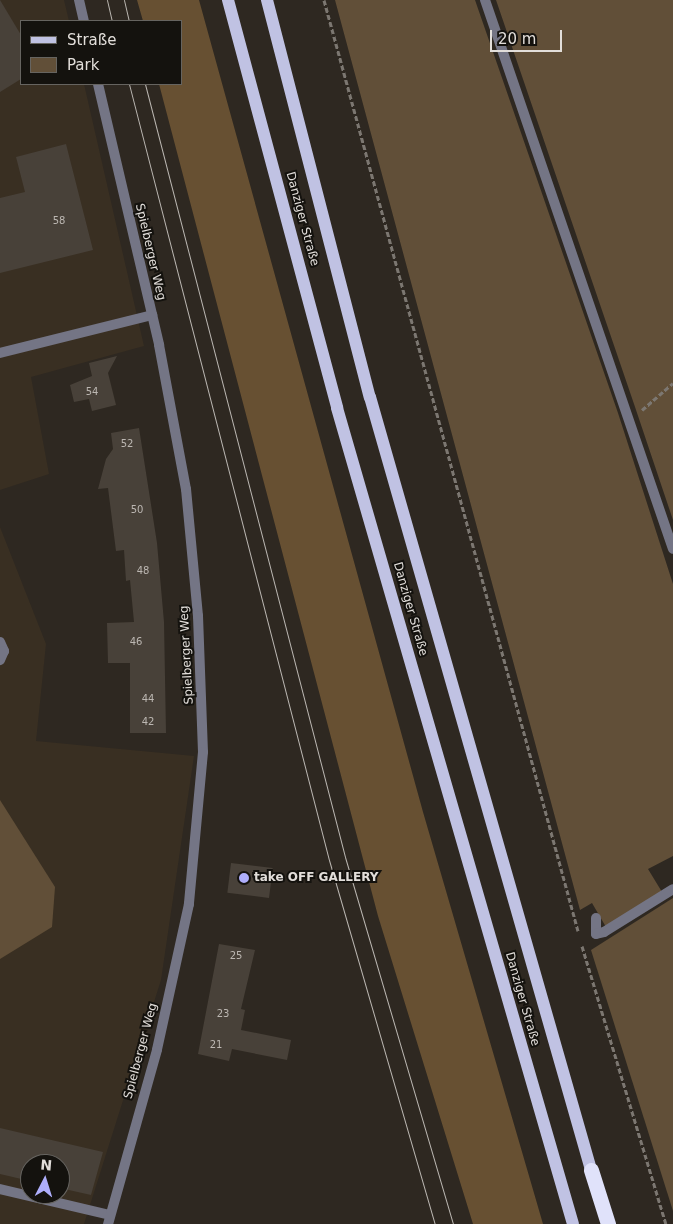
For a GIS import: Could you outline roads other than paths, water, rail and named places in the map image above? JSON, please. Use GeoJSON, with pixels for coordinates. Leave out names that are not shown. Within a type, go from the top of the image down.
{"type":"FeatureCollection","features":[{"type":"Feature","properties":{"kind":"highway","name":"Danziger Straße"},"geometry":{"type":"LineString","coordinates":[[591,1170],[608,1224]]}},
{"type":"Feature","properties":{"kind":"main road","name":"Danziger Straße"},"geometry":{"type":"LineString","coordinates":[[228,0],[337,408],[573,1224]]}},
{"type":"Feature","properties":{"kind":"main road","name":"Danziger Straße"},"geometry":{"type":"LineString","coordinates":[[266,0],[373,407],[591,1170]]}},
{"type":"Feature","properties":{"kind":"street"},"geometry":{"type":"LineString","coordinates":[[79,0],[84,20]]}},
{"type":"Feature","properties":{"kind":"street"},"geometry":{"type":"LineString","coordinates":[[486,0],[631,420],[673,549]]}},
{"type":"Feature","properties":{"kind":"street","name":"Spielberger Weg"},"geometry":{"type":"LineString","coordinates":[[98,85],[152,315],[186,489],[198,616],[203,752],[189,904],[157,1050],[109,1219]]}},
{"type":"Feature","properties":{"kind":"street"},"geometry":{"type":"LineString","coordinates":[[0,353],[152,315]]}},
{"type":"Feature","properties":{"kind":"street"},"geometry":{"type":"LineString","coordinates":[[0,642],[4,651],[0,660]]}},
{"type":"Feature","properties":{"kind":"street"},"geometry":{"type":"LineString","coordinates":[[596,918],[596,934],[673,889]]}},
{"type":"Feature","properties":{"kind":"street"},"geometry":{"type":"LineString","coordinates":[[0,1189],[109,1219]]}},
{"type":"Feature","properties":{"kind":"tram line"},"geometry":{"type":"LineString","coordinates":[[107,0],[112,20]]}},
{"type":"Feature","properties":{"kind":"tram line"},"geometry":{"type":"LineString","coordinates":[[124,0],[129,20]]}},
{"type":"Feature","properties":{"kind":"tram line"},"geometry":{"type":"LineString","coordinates":[[129,85],[329,860],[435,1224]]}},
{"type":"Feature","properties":{"kind":"tram line"},"geometry":{"type":"LineString","coordinates":[[145,85],[345,857],[453,1224]]}},
{"type":"Feature","properties":{"kind":"place","name":"take OFF GALLERY"},"geometry":{"type":"Point","coordinates":[244,878]}}]}
